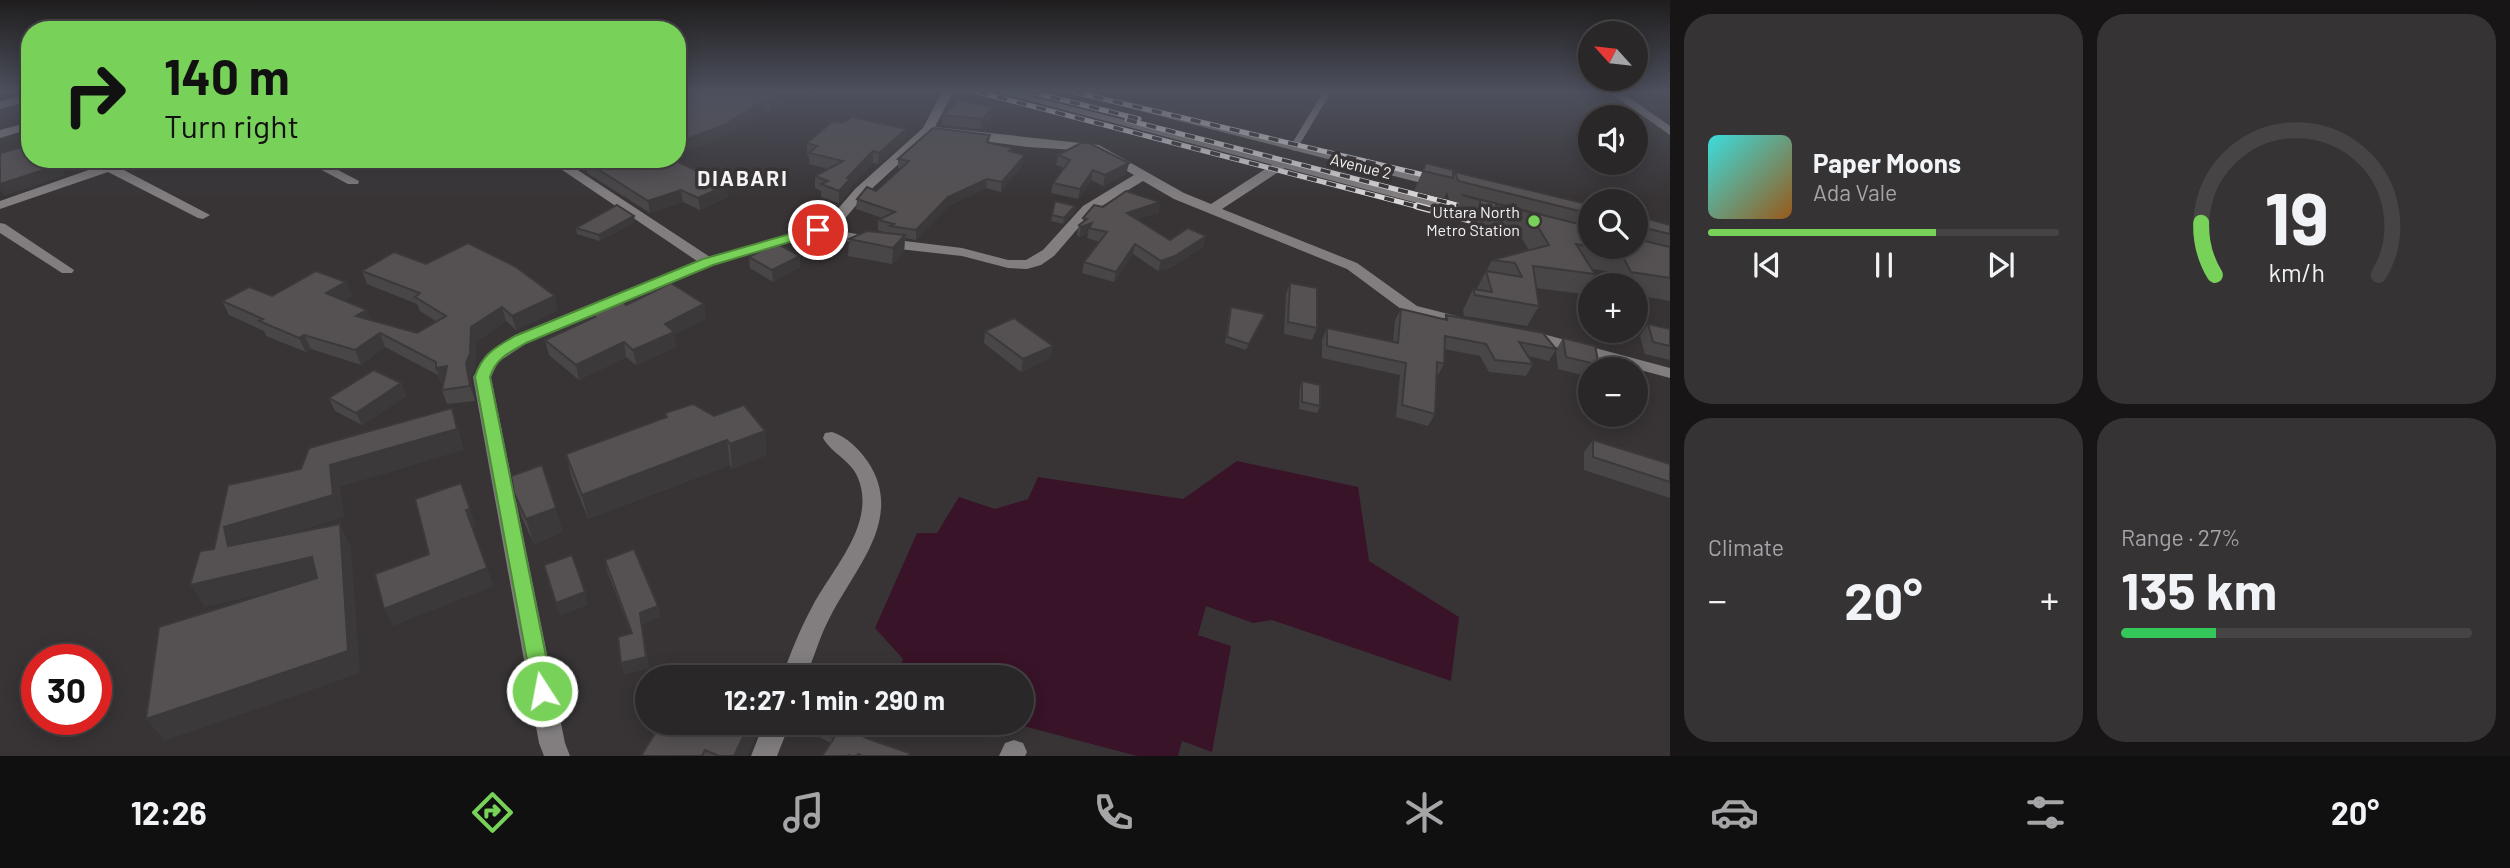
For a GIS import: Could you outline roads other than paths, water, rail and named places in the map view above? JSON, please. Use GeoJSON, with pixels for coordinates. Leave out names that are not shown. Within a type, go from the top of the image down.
{"type":"FeatureCollection","features":[{"type":"Feature","properties":{"kind":"street"},"geometry":{"type":"LineString","coordinates":[[557,756],[552,743],[482,377],[486,364],[498,352],[521,339],[708,262],[818,230],[836,220],[860,192],[929,127]]}},
{"type":"Feature","properties":{"kind":"street","name":"Avenue 2"},"geometry":{"type":"LineString","coordinates":[[1139,127],[1497,219]]}},
{"type":"Feature","properties":{"kind":"street","name":"Avenue 2"},"geometry":{"type":"LineString","coordinates":[[1214,127],[1456,187]]}},
{"type":"Feature","properties":{"kind":"street"},"geometry":{"type":"LineString","coordinates":[[0,134],[21,128]]}},
{"type":"Feature","properties":{"kind":"street"},"geometry":{"type":"LineString","coordinates":[[928,130],[1028,143],[1095,148],[1179,196],[1352,266],[1411,309],[1437,318],[1488,328]]}},
{"type":"Feature","properties":{"kind":"street"},"geometry":{"type":"LineString","coordinates":[[1213,209],[1282,164]]}},
{"type":"Feature","properties":{"kind":"street"},"geometry":{"type":"LineString","coordinates":[[0,205],[106,168]]}},
{"type":"Feature","properties":{"kind":"street"},"geometry":{"type":"LineString","coordinates":[[111,168],[203,215]]}},
{"type":"Feature","properties":{"kind":"street"},"geometry":{"type":"LineString","coordinates":[[326,168],[354,181]]}},
{"type":"Feature","properties":{"kind":"street"},"geometry":{"type":"LineString","coordinates":[[566,168],[708,262]]}},
{"type":"Feature","properties":{"kind":"street"},"geometry":{"type":"LineString","coordinates":[[818,230],[861,241],[969,253],[1011,265],[1026,265],[1039,260],[1079,216],[1144,175]]}},
{"type":"Feature","properties":{"kind":"street"},"geometry":{"type":"LineString","coordinates":[[0,227],[66,270]]}},
{"type":"Feature","properties":{"kind":"street"},"geometry":{"type":"LineString","coordinates":[[1514,332],[1670,373]]}},
{"type":"Feature","properties":{"kind":"street"},"geometry":{"type":"LineString","coordinates":[[799,665],[822,610],[868,531],[874,493],[865,470],[850,450],[832,438]]}},
{"type":"Feature","properties":{"kind":"street"},"geometry":{"type":"LineString","coordinates":[[764,756],[772,735]]}},
{"type":"Feature","properties":{"kind":"lane"},"geometry":{"type":"LineString","coordinates":[[1294,147],[1306,127]]}},
{"type":"Feature","properties":{"kind":"railway"},"geometry":{"type":"LineString","coordinates":[[1113,127],[1423,208]]}},
{"type":"Feature","properties":{"kind":"railway"},"geometry":{"type":"LineString","coordinates":[[1155,127],[1469,208]]}},
{"type":"Feature","properties":{"kind":"railway"},"geometry":{"type":"LineString","coordinates":[[1223,127],[1441,179]]}},
{"type":"Feature","properties":{"kind":"railway"},"geometry":{"type":"LineString","coordinates":[[1417,206],[1538,238]]}},
{"type":"Feature","properties":{"kind":"railway"},"geometry":{"type":"LineString","coordinates":[[1462,206],[1469,208]]}},
{"type":"Feature","properties":{"kind":"railway"},"geometry":{"type":"LineString","coordinates":[[1469,208],[1476,210]]}},
{"type":"Feature","properties":{"kind":"place","name":"Uttara North Metro Station"},"geometry":{"type":"Point","coordinates":[1534,221]}},
{"type":"Feature","properties":{"kind":"district","name":"DIABARI"},"geometry":{"type":"Point","coordinates":[743,179]}}]}
